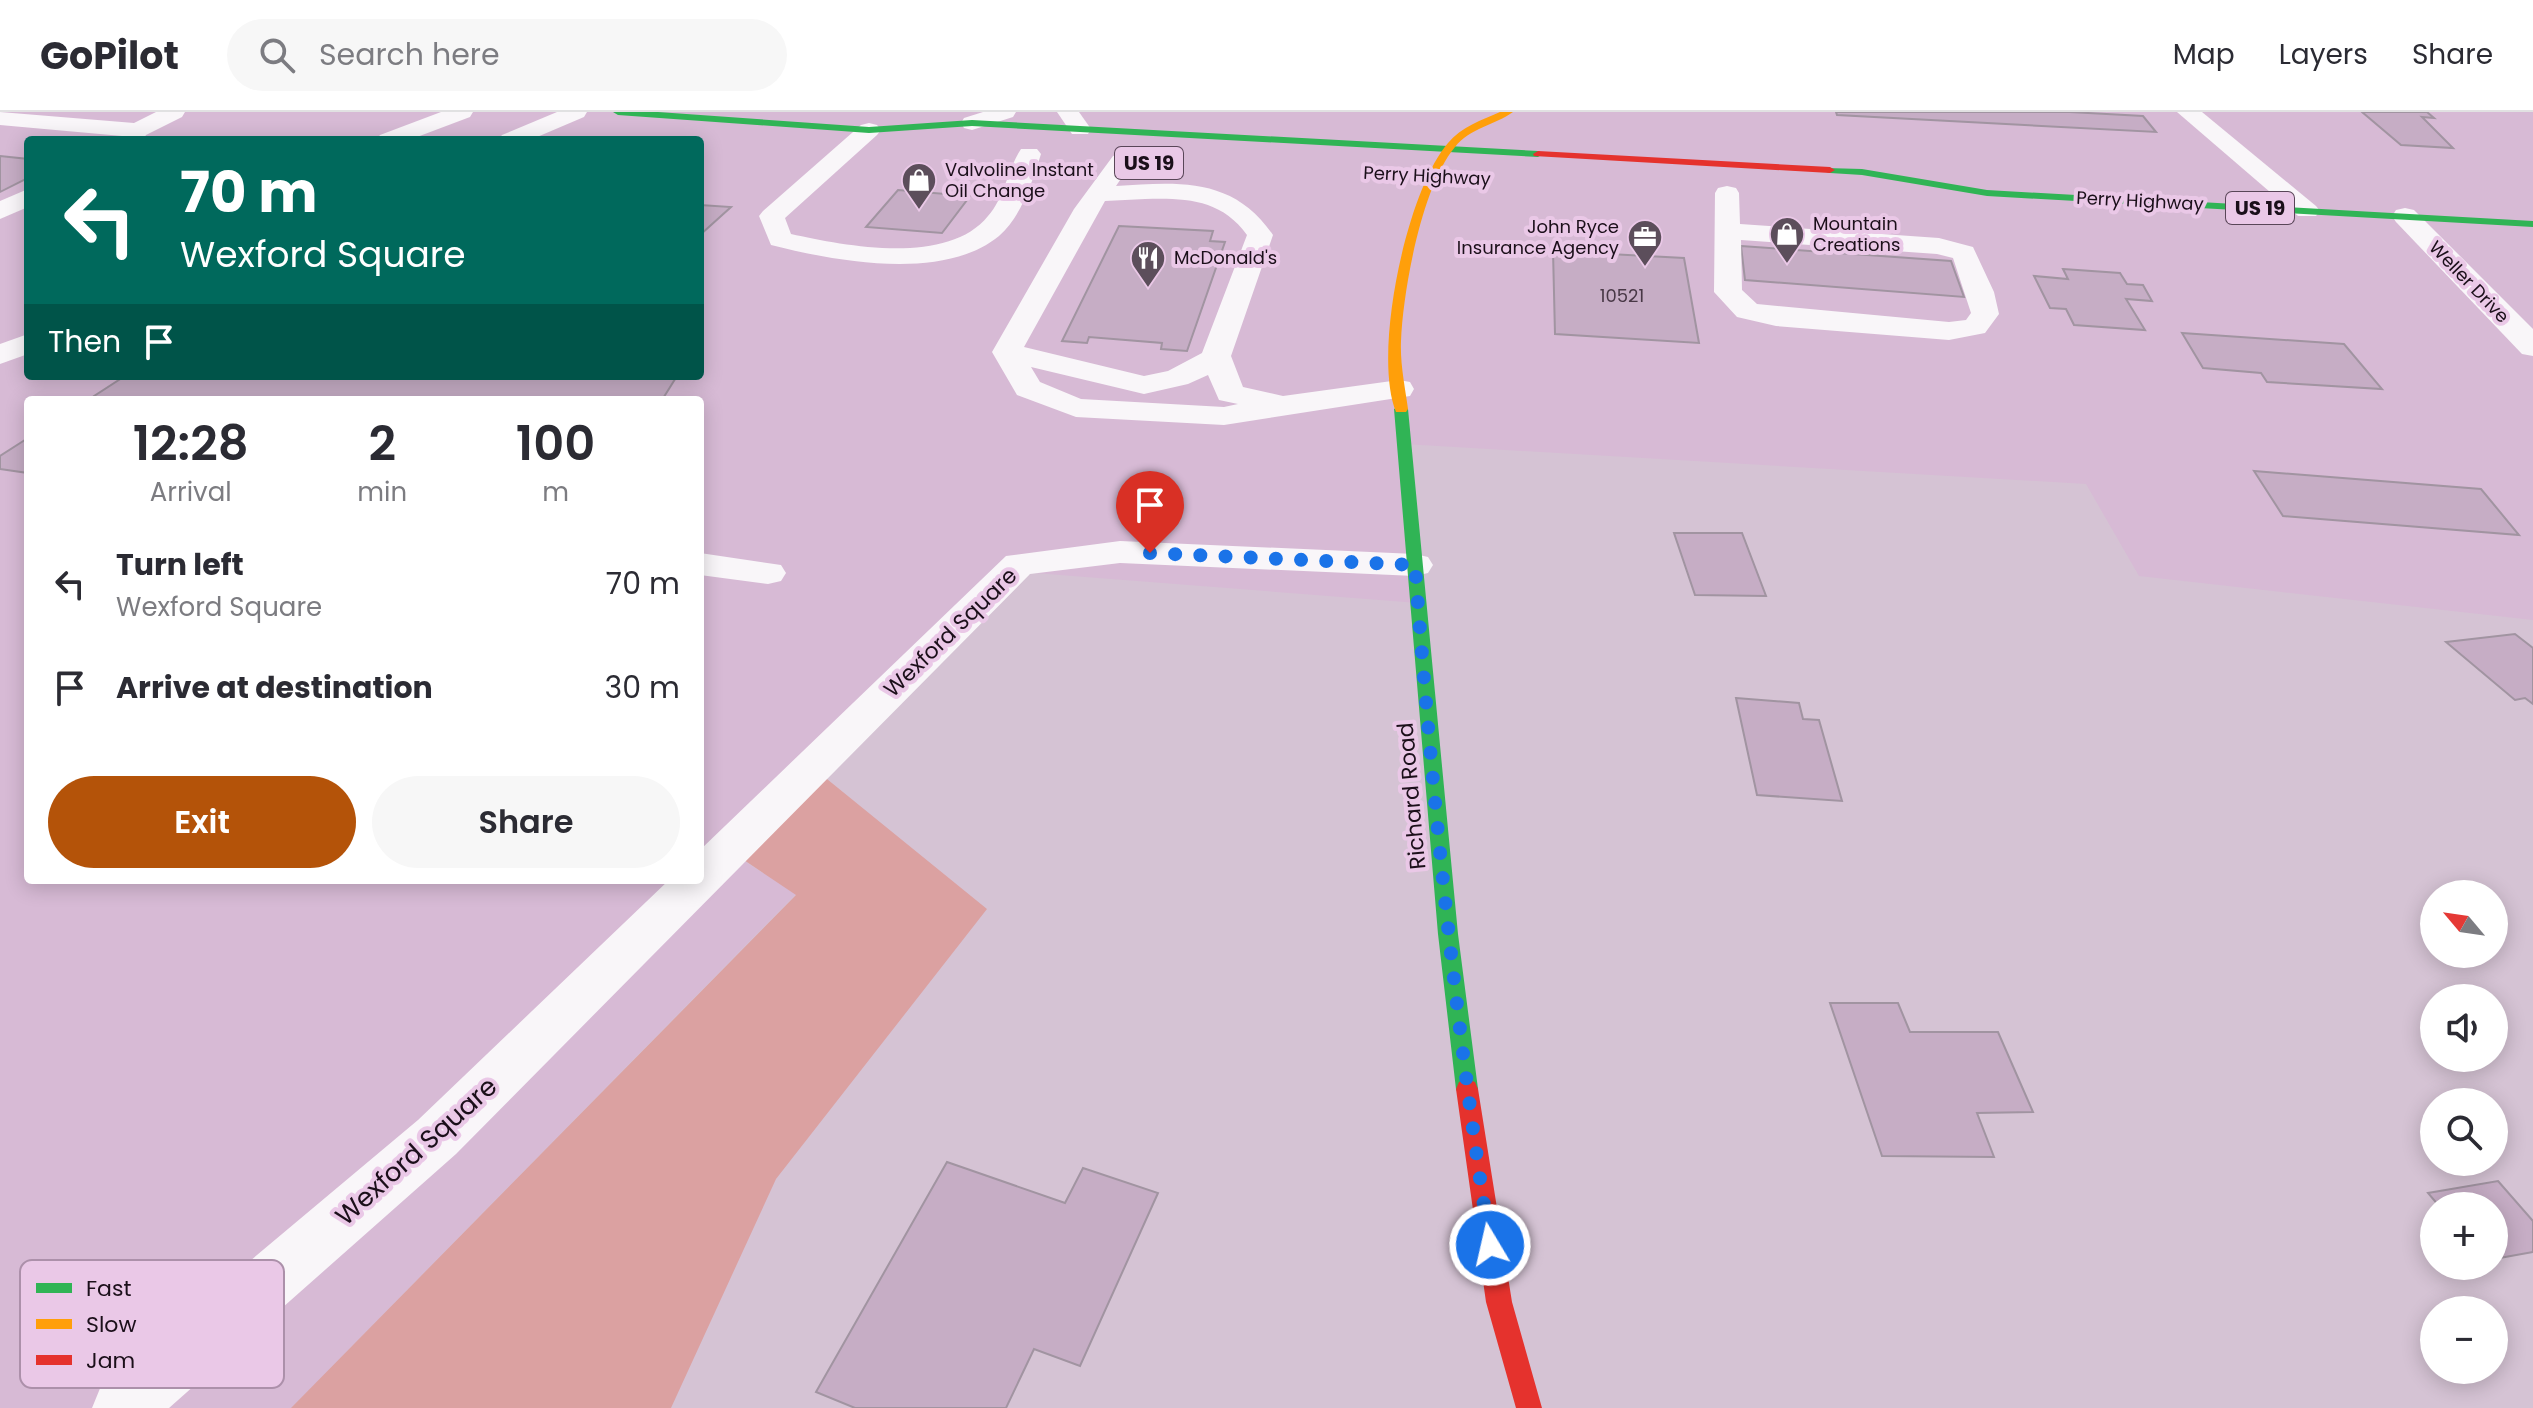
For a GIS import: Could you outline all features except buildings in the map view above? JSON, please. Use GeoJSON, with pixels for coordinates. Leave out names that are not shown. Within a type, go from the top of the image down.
{"type":"FeatureCollection","features":[{"type":"Feature","properties":{"kind":"main road","name":"Perry Highway"},"geometry":{"type":"LineString","coordinates":[[618,112],[869,130],[972,123],[1074,121],[1447,149],[1862,172],[1987,193],[2533,224]]}},
{"type":"Feature","properties":{"kind":"main road"},"geometry":{"type":"LineString","coordinates":[[1447,149],[1466,134],[1508,112]]}},
{"type":"Feature","properties":{"kind":"main road","name":"Perry Highway"},"geometry":{"type":"LineString","coordinates":[[869,130],[938,146]]}},
{"type":"Feature","properties":{"kind":"main road","name":"Richard Road"},"geometry":{"type":"LineString","coordinates":[[1447,149],[1423,176],[1396,326],[1399,389],[1447,918],[1468,1102],[1499,1302],[1529,1408]]}},
{"type":"Feature","properties":{"kind":"main road","name":"Perry Highway"},"geometry":{"type":"LineString","coordinates":[[1423,176],[1460,178]]}},
{"type":"Feature","properties":{"kind":"main road","name":"Perry Highway"},"geometry":{"type":"LineString","coordinates":[[1902,199],[1987,193]]}},
{"type":"Feature","properties":{"kind":"street","name":"Weller Drive"},"geometry":{"type":"LineString","coordinates":[[2405,216],[2533,347]]}},
{"type":"Feature","properties":{"kind":"lane"},"geometry":{"type":"LineString","coordinates":[[0,118],[134,135],[174,112]]}},
{"type":"Feature","properties":{"kind":"lane"},"geometry":{"type":"LineString","coordinates":[[399,136],[462,112]]}},
{"type":"Feature","properties":{"kind":"lane"},"geometry":{"type":"LineString","coordinates":[[519,136],[576,112]]}},
{"type":"Feature","properties":{"kind":"lane"},"geometry":{"type":"LineString","coordinates":[[972,123],[1005,112]]}},
{"type":"Feature","properties":{"kind":"lane"},"geometry":{"type":"LineString","coordinates":[[2188,112],[2307,211]]}},
{"type":"Feature","properties":{"kind":"lane"},"geometry":{"type":"LineString","coordinates":[[869,130],[772,216],[780,239],[826,250],[879,254],[932,253],[969,245],[992,229],[1018,188],[1029,154]]}},
{"type":"Feature","properties":{"kind":"lane"},"geometry":{"type":"LineString","coordinates":[[1007,352],[1087,209],[1121,161]]}},
{"type":"Feature","properties":{"kind":"lane"},"geometry":{"type":"LineString","coordinates":[[1007,352],[1144,385],[1177,378],[1216,356],[1260,235],[1250,216],[1225,199],[1181,191],[1100,194]]}},
{"type":"Feature","properties":{"kind":"lane"},"geometry":{"type":"LineString","coordinates":[[1727,193],[1727,231],[1728,292],[1747,311],[1776,317],[1949,331],[1975,327],[1985,314],[1980,292],[1964,253],[1939,246],[1727,231]]}},
{"type":"Feature","properties":{"kind":"lane"},"geometry":{"type":"LineString","coordinates":[[0,211],[24,199]]}},
{"type":"Feature","properties":{"kind":"lane"},"geometry":{"type":"LineString","coordinates":[[0,355],[24,345]]}},
{"type":"Feature","properties":{"kind":"lane"},"geometry":{"type":"LineString","coordinates":[[1007,352],[1028,388],[1076,408],[1224,416],[1347,394],[1399,389]]}},
{"type":"Feature","properties":{"kind":"lane"},"geometry":{"type":"LineString","coordinates":[[1216,356],[1230,393],[1268,403],[1293,405]]}},
{"type":"Feature","properties":{"kind":"lane","name":"Wexford Square"},"geometry":{"type":"LineString","coordinates":[[704,874],[1019,564],[1120,552],[1415,565]]}},
{"type":"Feature","properties":{"kind":"lane"},"geometry":{"type":"LineString","coordinates":[[704,565],[768,573]]}},
{"type":"Feature","properties":{"kind":"lane","name":"Wexford Square"},"geometry":{"type":"LineString","coordinates":[[284,1269],[437,1137],[694,884]]}},
{"type":"Feature","properties":{"kind":"lane","name":"Wexford Square"},"geometry":{"type":"LineString","coordinates":[[123,1408],[146,1388]]}},
{"type":"Feature","properties":{"kind":"shaded area"},"geometry":{"type":"Polygon","coordinates":[[[0,112],[2533,112],[2533,620],[2139,576],[2086,484],[1404,444],[1418,603],[1021,572],[741,859],[796,894],[291,1408],[0,1408],[0,112]]]}},
{"type":"Feature","properties":{"kind":"shaded area"},"geometry":{"type":"Polygon","coordinates":[[[822,775],[987,909],[776,1179],[671,1408],[291,1408],[796,895],[741,858],[822,775]]]}},
{"type":"Feature","properties":{"kind":"traffic: fast"},"geometry":{"type":"LineString","coordinates":[[618,112],[869,130],[972,123],[1538,154]]}},
{"type":"Feature","properties":{"kind":"traffic: fast"},"geometry":{"type":"LineString","coordinates":[[1830,170],[1862,172],[1987,193],[2533,224]]}},
{"type":"Feature","properties":{"kind":"traffic: fast"},"geometry":{"type":"LineString","coordinates":[[1401,409],[1448,934],[1467,1089]]}},
{"type":"Feature","properties":{"kind":"traffic: slow"},"geometry":{"type":"LineString","coordinates":[[1401,409],[1395,358],[1397,321],[1405,268],[1429,185],[1439,163],[1456,140],[1508,112]]}},
{"type":"Feature","properties":{"kind":"traffic: jam"},"geometry":{"type":"LineString","coordinates":[[1538,154],[1830,170]]}},
{"type":"Feature","properties":{"kind":"traffic: jam"},"geometry":{"type":"LineString","coordinates":[[1467,1089],[1499,1302],[1529,1408]]}},
{"type":"Feature","properties":{"kind":"place","name":"Valvoline Instant Oil Change"},"geometry":{"type":"Point","coordinates":[919,211]}},
{"type":"Feature","properties":{"kind":"place","name":"Mountain Creations"},"geometry":{"type":"Point","coordinates":[1787,265]}},
{"type":"Feature","properties":{"kind":"place","name":"John Ryce Insurance Agency"},"geometry":{"type":"Point","coordinates":[1645,268]}},
{"type":"Feature","properties":{"kind":"place","name":"McDonald's"},"geometry":{"type":"Point","coordinates":[1148,289]}},
{"type":"Feature","properties":{"kind":"route"},"geometry":{"type":"LineString","coordinates":[[1150,553],[1415,565],[1448,934],[1468,1102],[1490,1245]]}}]}
